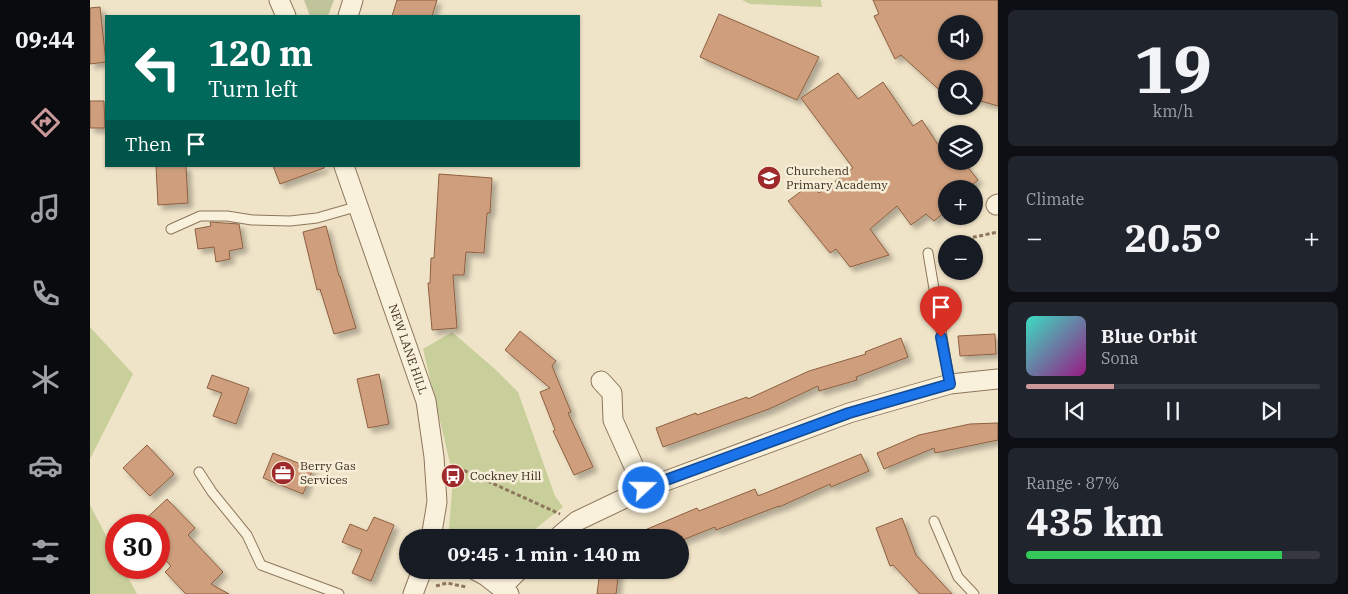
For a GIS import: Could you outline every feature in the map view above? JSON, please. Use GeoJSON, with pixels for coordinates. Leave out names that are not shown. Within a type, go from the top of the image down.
{"type":"FeatureCollection","features":[{"type":"Feature","properties":{"kind":"street"},"geometry":{"type":"LineString","coordinates":[[279,0],[286,15]]}},
{"type":"Feature","properties":{"kind":"street"},"geometry":{"type":"LineString","coordinates":[[348,15],[354,0]]}},
{"type":"Feature","properties":{"kind":"street","name":"NEW LANE HILL"},"geometry":{"type":"LineString","coordinates":[[344,167],[426,401],[434,457],[437,502],[432,529]]}},
{"type":"Feature","properties":{"kind":"street"},"geometry":{"type":"LineString","coordinates":[[567,529],[576,521],[644,488],[849,413],[950,384],[998,379]]}},
{"type":"Feature","properties":{"kind":"street"},"geometry":{"type":"LineString","coordinates":[[601,381],[612,393],[613,420],[644,488]]}},
{"type":"Feature","properties":{"kind":"street"},"geometry":{"type":"LineString","coordinates":[[413,594],[419,579]]}},
{"type":"Feature","properties":{"kind":"street"},"geometry":{"type":"LineString","coordinates":[[488,579],[506,591],[513,579]]}},
{"type":"Feature","properties":{"kind":"lane"},"geometry":{"type":"LineString","coordinates":[[171,228],[200,216],[227,216],[252,220],[290,222],[317,218],[359,206]]}},
{"type":"Feature","properties":{"kind":"lane"},"geometry":{"type":"LineString","coordinates":[[928,253],[950,384]]}},
{"type":"Feature","properties":{"kind":"lane"},"geometry":{"type":"LineString","coordinates":[[199,472],[212,492],[247,535],[261,566],[339,594]]}},
{"type":"Feature","properties":{"kind":"lane"},"geometry":{"type":"LineString","coordinates":[[934,521],[958,577],[974,594]]}},
{"type":"Feature","properties":{"kind":"path"},"geometry":{"type":"LineString","coordinates":[[982,235],[998,232]]}},
{"type":"Feature","properties":{"kind":"path"},"geometry":{"type":"LineString","coordinates":[[434,457],[576,521]]}},
{"type":"Feature","properties":{"kind":"path"},"geometry":{"type":"LineString","coordinates":[[433,587],[447,583],[463,586],[471,590]]}},
{"type":"Feature","properties":{"kind":"green space"},"geometry":{"type":"Polygon","coordinates":[[[304,0],[334,0],[328,15],[310,15],[304,0]]]}},
{"type":"Feature","properties":{"kind":"green space"},"geometry":{"type":"Polygon","coordinates":[[[742,0],[821,0],[822,7],[750,4],[742,0]]]}},
{"type":"Feature","properties":{"kind":"green space"},"geometry":{"type":"Polygon","coordinates":[[[90,327],[133,374],[90,459],[90,327]]]}},
{"type":"Feature","properties":{"kind":"green space"},"geometry":{"type":"Polygon","coordinates":[[[452,332],[518,392],[555,496],[563,507],[535,529],[449,529],[453,476],[423,349],[452,332]]]}},
{"type":"Feature","properties":{"kind":"green space"},"geometry":{"type":"Polygon","coordinates":[[[90,505],[105,534],[105,579],[129,579],[137,594],[90,594],[90,505]]]}},
{"type":"Feature","properties":{"kind":"building"},"geometry":{"type":"Polygon","coordinates":[[[397,0],[437,0],[432,15],[392,15],[397,0]]]}},
{"type":"Feature","properties":{"kind":"building"},"geometry":{"type":"Polygon","coordinates":[[[873,0],[998,0],[998,106],[983,102],[983,70],[938,70],[938,89],[901,55],[895,59],[874,16],[879,14],[873,0]]]}},
{"type":"Feature","properties":{"kind":"building"},"geometry":{"type":"Polygon","coordinates":[[[100,7],[105,62],[90,64],[90,8],[100,7]]]}},
{"type":"Feature","properties":{"kind":"building"},"geometry":{"type":"Polygon","coordinates":[[[719,14],[819,57],[797,100],[700,57],[719,14]]]}},
{"type":"Feature","properties":{"kind":"building"},"geometry":{"type":"Polygon","coordinates":[[[838,73],[858,99],[883,82],[913,126],[922,120],[938,145],[938,170],[970,170],[978,180],[938,180],[938,218],[934,221],[926,214],[911,225],[897,206],[870,229],[889,255],[850,267],[836,249],[830,253],[788,201],[811,184],[819,193],[853,168],[801,98],[838,73]]]}},
{"type":"Feature","properties":{"kind":"building"},"geometry":{"type":"Polygon","coordinates":[[[90,101],[104,101],[105,128],[90,128],[90,101]]]}},
{"type":"Feature","properties":{"kind":"building"},"geometry":{"type":"Polygon","coordinates":[[[156,167],[186,167],[188,203],[158,205],[156,167]]]}},
{"type":"Feature","properties":{"kind":"building"},"geometry":{"type":"Polygon","coordinates":[[[273,167],[324,167],[324,168],[280,184],[273,167]]]}},
{"type":"Feature","properties":{"kind":"building"},"geometry":{"type":"Polygon","coordinates":[[[439,174],[492,178],[490,213],[487,213],[484,253],[466,252],[464,275],[453,275],[457,328],[432,330],[428,283],[430,283],[431,258],[434,258],[439,174]]]}},
{"type":"Feature","properties":{"kind":"building"},"geometry":{"type":"Polygon","coordinates":[[[210,222],[239,224],[243,248],[229,251],[230,259],[216,262],[214,247],[198,249],[195,229],[211,226],[210,222]]]}},
{"type":"Feature","properties":{"kind":"building"},"geometry":{"type":"Polygon","coordinates":[[[326,226],[339,276],[356,328],[334,334],[320,289],[317,290],[303,232],[326,226]]]}},
{"type":"Feature","properties":{"kind":"building"},"geometry":{"type":"Polygon","coordinates":[[[520,331],[556,361],[552,366],[571,412],[568,413],[593,467],[574,475],[553,431],[555,430],[540,392],[550,388],[505,350],[520,331]]]}},
{"type":"Feature","properties":{"kind":"building"},"geometry":{"type":"Polygon","coordinates":[[[995,334],[996,354],[960,356],[958,336],[995,334]]]}},
{"type":"Feature","properties":{"kind":"building"},"geometry":{"type":"Polygon","coordinates":[[[901,338],[908,357],[856,377],[857,380],[819,391],[818,386],[769,409],[663,447],[656,428],[696,413],[697,415],[747,397],[748,399],[809,371],[866,354],[865,352],[901,338]]]}},
{"type":"Feature","properties":{"kind":"building"},"geometry":{"type":"Polygon","coordinates":[[[379,374],[389,424],[368,428],[357,379],[379,374]]]}},
{"type":"Feature","properties":{"kind":"building"},"geometry":{"type":"Polygon","coordinates":[[[212,375],[249,388],[236,424],[213,416],[222,393],[207,388],[212,375]]]}},
{"type":"Feature","properties":{"kind":"building"},"geometry":{"type":"Polygon","coordinates":[[[998,423],[998,440],[935,453],[934,448],[884,469],[877,453],[919,435],[970,424],[998,423]]]}},
{"type":"Feature","properties":{"kind":"building"},"geometry":{"type":"Polygon","coordinates":[[[147,445],[174,474],[150,496],[123,468],[147,445]]]}},
{"type":"Feature","properties":{"kind":"building"},"geometry":{"type":"Polygon","coordinates":[[[273,453],[313,469],[303,494],[263,478],[273,453]]]}},
{"type":"Feature","properties":{"kind":"building"},"geometry":{"type":"Polygon","coordinates":[[[861,454],[869,471],[831,487],[830,484],[779,507],[716,530],[715,527],[689,537],[689,529],[647,529],[697,508],[699,511],[755,489],[758,496],[861,454]]]}},
{"type":"Feature","properties":{"kind":"building"},"geometry":{"type":"Polygon","coordinates":[[[167,499],[195,528],[188,535],[223,572],[211,584],[229,594],[186,594],[170,577],[170,514],[151,514],[167,499]]]}},
{"type":"Feature","properties":{"kind":"building"},"geometry":{"type":"Polygon","coordinates":[[[374,517],[394,525],[371,581],[352,573],[362,550],[342,542],[350,524],[367,531],[374,517]]]}},
{"type":"Feature","properties":{"kind":"building"},"geometry":{"type":"Polygon","coordinates":[[[902,518],[916,555],[952,594],[920,594],[893,565],[890,566],[876,528],[902,518]]]}},
{"type":"Feature","properties":{"kind":"building"},"geometry":{"type":"Polygon","coordinates":[[[599,579],[618,579],[616,594],[597,594],[599,579]]]}},
{"type":"Feature","properties":{"kind":"place","name":"Churchend Primary Academy"},"geometry":{"type":"Point","coordinates":[769,178]}},
{"type":"Feature","properties":{"kind":"place","name":"Berry Gas Services"},"geometry":{"type":"Point","coordinates":[283,473]}},
{"type":"Feature","properties":{"kind":"place","name":"Cockney Hill"},"geometry":{"type":"Point","coordinates":[453,476]}},
{"type":"Feature","properties":{"kind":"route"},"geometry":{"type":"LineString","coordinates":[[644,488],[849,413],[950,384],[941,337]]}}]}
